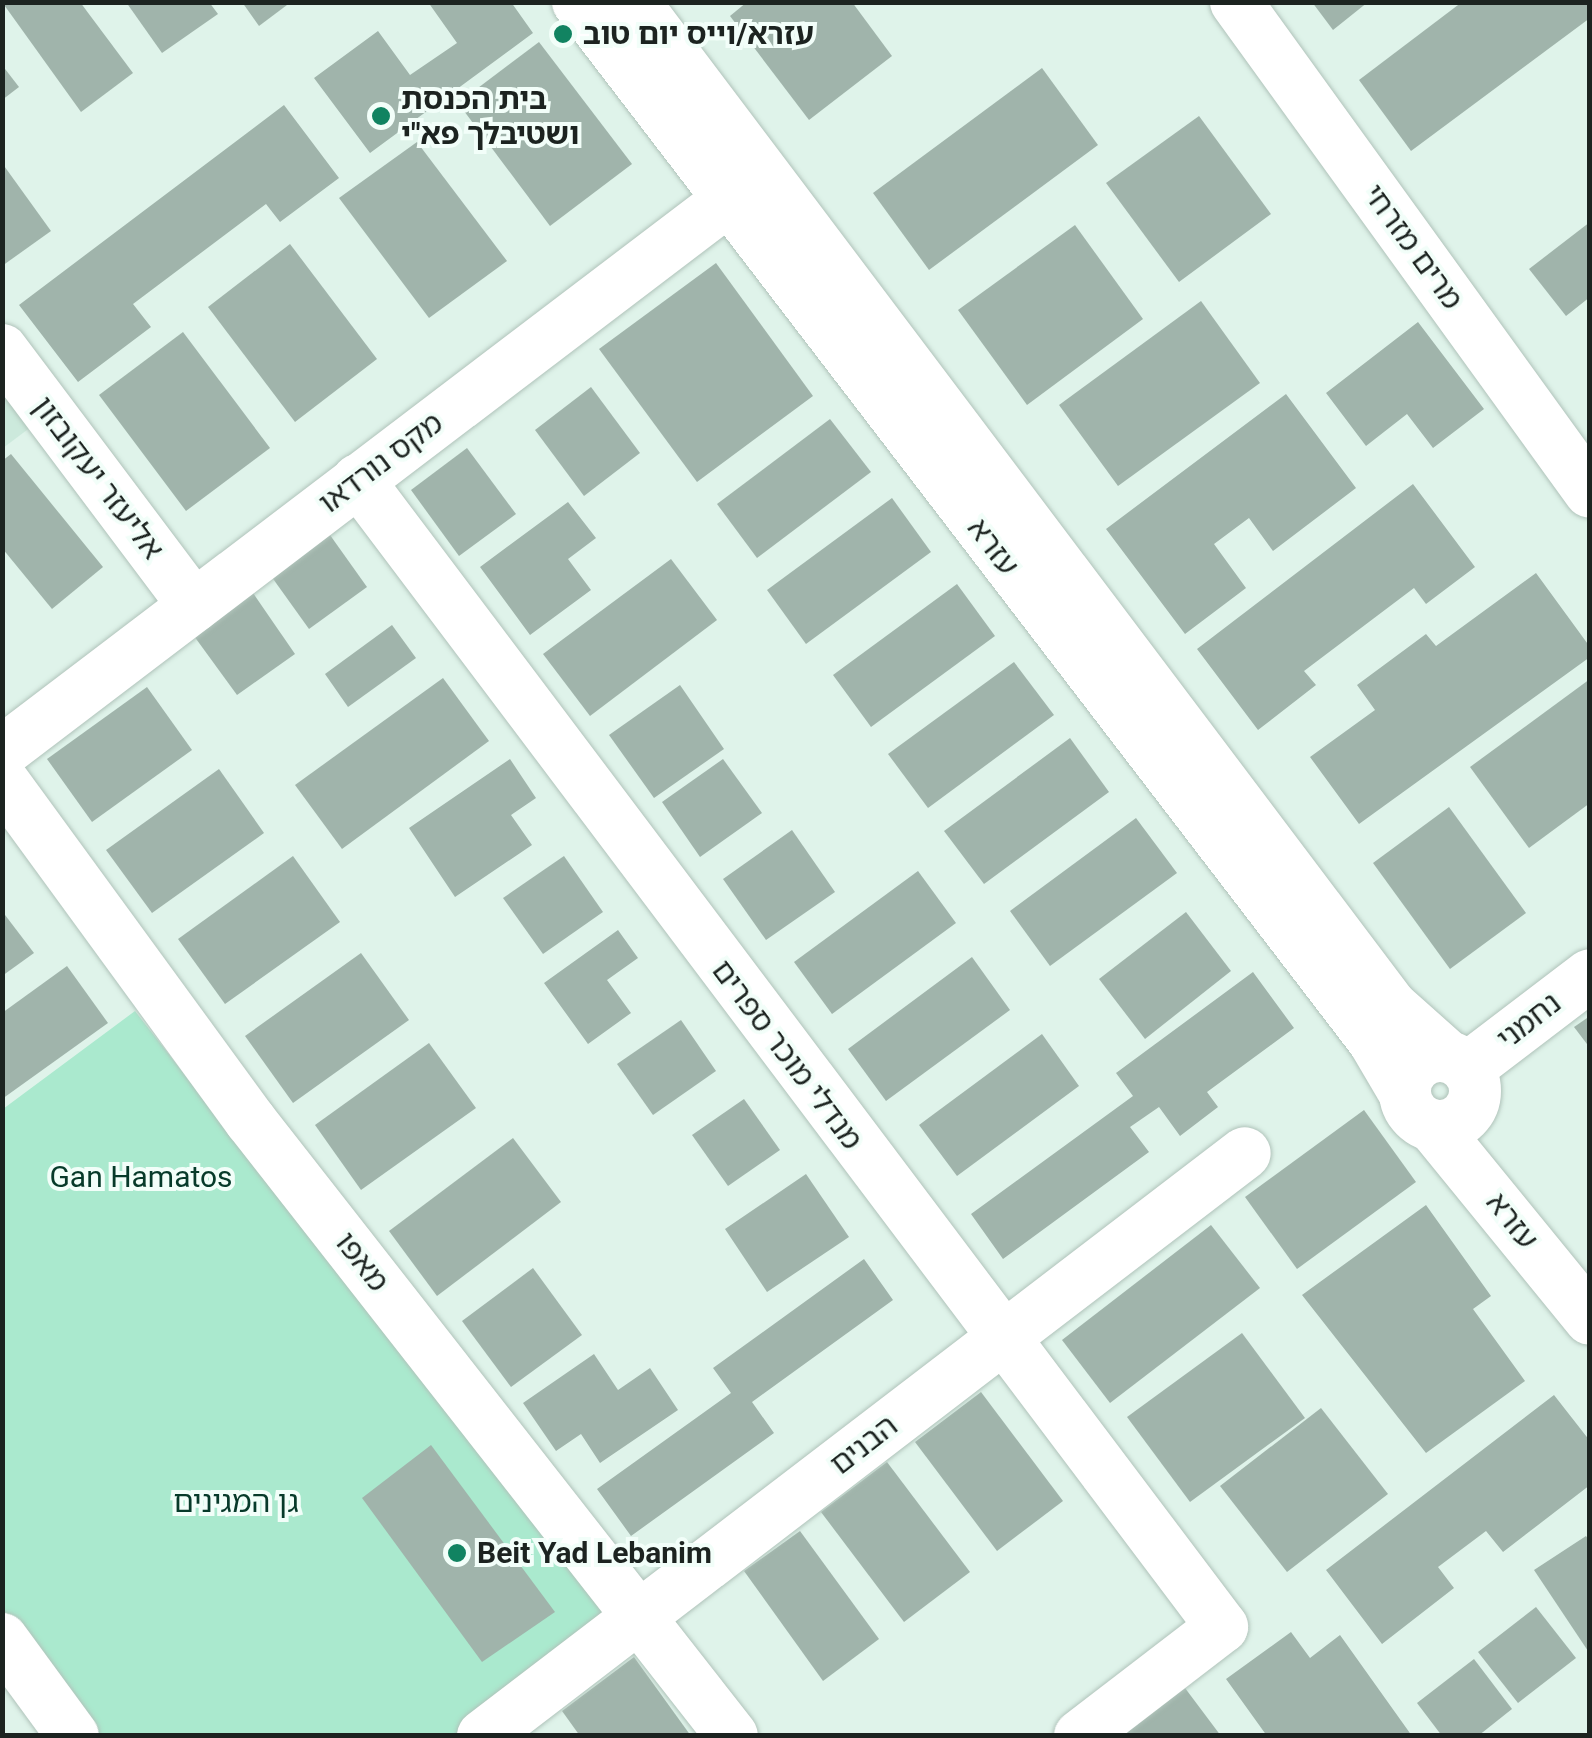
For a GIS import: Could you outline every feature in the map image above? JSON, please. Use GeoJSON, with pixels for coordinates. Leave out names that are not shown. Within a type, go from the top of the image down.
{"type":"FeatureCollection","features":[{"type":"Feature","properties":{"kind":"street","name":"עזרא"},"geometry":{"type":"LineString","coordinates":[[578,2],[745,187],[1392,1006],[1463,1072],[1483,1124],[1590,1264]]}},
{"type":"Feature","properties":{"kind":"street","name":"עזרא"},"geometry":{"type":"LineString","coordinates":[[634,2],[745,187],[1374,1041],[1418,1109],[1590,1319]]}},
{"type":"Feature","properties":{"kind":"street","name":"מרים מזרחי"},"geometry":{"type":"LineString","coordinates":[[1236,2],[1590,492]]}},
{"type":"Feature","properties":{"kind":"street","name":"מקס נורדאו"},"geometry":{"type":"LineString","coordinates":[[2,752],[745,187]]}},
{"type":"Feature","properties":{"kind":"street","name":"אליעזר יעקובזון"},"geometry":{"type":"LineString","coordinates":[[2,350],[194,606]]}},
{"type":"Feature","properties":{"kind":"street","name":"מנדלי מוכר ספרים"},"geometry":{"type":"LineString","coordinates":[[358,480],[1000,1340],[1222,1627],[1080,1736]]}},
{"type":"Feature","properties":{"kind":"street","name":"מאפו"},"geometry":{"type":"LineString","coordinates":[[2,780],[250,1120],[642,1616],[732,1736]]}},
{"type":"Feature","properties":{"kind":"street","name":"נחמני"},"geometry":{"type":"LineString","coordinates":[[1418,1109],[1411,1069],[1422,1060],[1463,1072],[1590,975]]}},
{"type":"Feature","properties":{"kind":"street","name":"הבנים"},"geometry":{"type":"LineString","coordinates":[[483,1736],[1244,1153]]}},
{"type":"Feature","properties":{"kind":"street"},"geometry":{"type":"LineString","coordinates":[[6,1650],[73,1736]]}},
{"type":"Feature","properties":{"kind":"shaded area"},"geometry":{"type":"Polygon","coordinates":[[[3,389],[31,427],[3,448],[3,389]]]}},
{"type":"Feature","properties":{"kind":"green space","name":"גן המגינים"},"geometry":{"type":"Polygon","coordinates":[[[135,1011],[227,1129],[642,1616],[476,1736],[74,1735],[3,1635],[3,1109],[135,1011]]]}},
{"type":"Feature","properties":{"kind":"building"},"geometry":{"type":"Polygon","coordinates":[[[2,2],[80,2],[133,73],[81,112],[2,2]]]}},
{"type":"Feature","properties":{"kind":"building"},"geometry":{"type":"Polygon","coordinates":[[[126,2],[209,2],[218,14],[162,53],[126,2]]]}},
{"type":"Feature","properties":{"kind":"building"},"geometry":{"type":"Polygon","coordinates":[[[242,2],[291,2],[259,26],[242,2]]]}},
{"type":"Feature","properties":{"kind":"building","name":"בית הכנסת ושטיבלך פא\"י"},"geometry":{"type":"Polygon","coordinates":[[[428,2],[511,2],[533,33],[370,153],[314,78],[378,31],[410,75],[457,43],[428,2]]]}},
{"type":"Feature","properties":{"kind":"building"},"geometry":{"type":"Polygon","coordinates":[[[747,2],[852,2],[892,56],[809,120],[730,16],[747,2]]]}},
{"type":"Feature","properties":{"kind":"building"},"geometry":{"type":"Polygon","coordinates":[[[1312,2],[1368,2],[1333,30],[1312,2]]]}},
{"type":"Feature","properties":{"kind":"building"},"geometry":{"type":"Polygon","coordinates":[[[1462,2],[1590,2],[1590,18],[1411,151],[1359,80],[1462,2]]]}},
{"type":"Feature","properties":{"kind":"building"},"geometry":{"type":"Polygon","coordinates":[[[539,42],[632,164],[550,226],[458,103],[539,42]]]}},
{"type":"Feature","properties":{"kind":"building"},"geometry":{"type":"Polygon","coordinates":[[[2,65],[19,87],[2,100],[2,65]]]}},
{"type":"Feature","properties":{"kind":"building"},"geometry":{"type":"Polygon","coordinates":[[[1042,68],[1098,145],[929,270],[873,193],[1042,68]]]}},
{"type":"Feature","properties":{"kind":"building"},"geometry":{"type":"Polygon","coordinates":[[[284,105],[339,178],[280,222],[266,204],[133,304],[151,327],[78,382],[19,305],[284,105]]]}},
{"type":"Feature","properties":{"kind":"building"},"geometry":{"type":"Polygon","coordinates":[[[1199,116],[1271,214],[1179,282],[1106,183],[1199,116]]]}},
{"type":"Feature","properties":{"kind":"building"},"geometry":{"type":"Polygon","coordinates":[[[417,142],[507,261],[429,318],[339,198],[417,142]]]}},
{"type":"Feature","properties":{"kind":"building"},"geometry":{"type":"Polygon","coordinates":[[[2,163],[51,231],[2,266],[2,163]]]}},
{"type":"Feature","properties":{"kind":"building"},"geometry":{"type":"Polygon","coordinates":[[[1590,222],[1590,297],[1566,316],[1529,269],[1590,222]]]}},
{"type":"Feature","properties":{"kind":"building"},"geometry":{"type":"Polygon","coordinates":[[[1075,225],[1143,319],[1027,405],[958,310],[1075,225]]]}},
{"type":"Feature","properties":{"kind":"building"},"geometry":{"type":"Polygon","coordinates":[[[290,244],[377,359],[295,422],[208,307],[290,244]]]}},
{"type":"Feature","properties":{"kind":"building"},"geometry":{"type":"Polygon","coordinates":[[[716,263],[813,396],[697,482],[599,349],[716,263]]]}},
{"type":"Feature","properties":{"kind":"building"},"geometry":{"type":"Polygon","coordinates":[[[1201,301],[1260,383],[1118,486],[1059,405],[1201,301]]]}},
{"type":"Feature","properties":{"kind":"building"},"geometry":{"type":"Polygon","coordinates":[[[1418,322],[1484,409],[1433,448],[1407,414],[1366,446],[1326,393],[1418,322]]]}},
{"type":"Feature","properties":{"kind":"building"},"geometry":{"type":"Polygon","coordinates":[[[183,332],[270,448],[186,511],[99,395],[183,332]]]}},
{"type":"Feature","properties":{"kind":"building"},"geometry":{"type":"Polygon","coordinates":[[[591,387],[640,453],[584,496],[535,430],[591,387]]]}},
{"type":"Feature","properties":{"kind":"building"},"geometry":{"type":"Polygon","coordinates":[[[1286,394],[1356,488],[1273,551],[1249,518],[1214,544],[1246,588],[1185,634],[1106,529],[1286,394]]]}},
{"type":"Feature","properties":{"kind":"building"},"geometry":{"type":"Polygon","coordinates":[[[830,419],[871,472],[757,558],[717,504],[830,419]]]}},
{"type":"Feature","properties":{"kind":"building"},"geometry":{"type":"Polygon","coordinates":[[[467,448],[516,514],[459,556],[411,490],[467,448]]]}},
{"type":"Feature","properties":{"kind":"building"},"geometry":{"type":"Polygon","coordinates":[[[11,454],[103,567],[52,609],[2,548],[2,461],[11,454]]]}},
{"type":"Feature","properties":{"kind":"building"},"geometry":{"type":"Polygon","coordinates":[[[1413,484],[1475,567],[1426,604],[1414,588],[1304,671],[1316,685],[1258,730],[1197,649],[1413,484]]]}},
{"type":"Feature","properties":{"kind":"building"},"geometry":{"type":"Polygon","coordinates":[[[892,498],[931,552],[806,644],[767,590],[892,498]]]}},
{"type":"Feature","properties":{"kind":"building"},"geometry":{"type":"Polygon","coordinates":[[[568,502],[596,538],[568,559],[591,590],[530,635],[480,567],[568,502]]]}},
{"type":"Feature","properties":{"kind":"building"},"geometry":{"type":"Polygon","coordinates":[[[325,528],[367,587],[309,629],[266,569],[325,528]]]}},
{"type":"Feature","properties":{"kind":"building"},"geometry":{"type":"Polygon","coordinates":[[[671,559],[717,620],[590,716],[543,654],[671,559]]]}},
{"type":"Feature","properties":{"kind":"building"},"geometry":{"type":"Polygon","coordinates":[[[1536,573],[1590,647],[1590,657],[1359,824],[1310,757],[1375,710],[1357,685],[1426,634],[1436,646],[1536,573]]]}},
{"type":"Feature","properties":{"kind":"building"},"geometry":{"type":"Polygon","coordinates":[[[957,584],[995,636],[871,727],[833,675],[957,584]]]}},
{"type":"Feature","properties":{"kind":"building"},"geometry":{"type":"Polygon","coordinates":[[[253,593],[295,654],[237,695],[194,636],[253,593]]]}},
{"type":"Feature","properties":{"kind":"building"},"geometry":{"type":"Polygon","coordinates":[[[392,625],[416,658],[348,707],[325,674],[392,625]]]}},
{"type":"Feature","properties":{"kind":"building"},"geometry":{"type":"Polygon","coordinates":[[[1014,662],[1054,715],[928,808],[888,754],[1014,662]]]}},
{"type":"Feature","properties":{"kind":"building"},"geometry":{"type":"Polygon","coordinates":[[[443,678],[489,741],[342,849],[295,785],[443,678]]]}},
{"type":"Feature","properties":{"kind":"building"},"geometry":{"type":"Polygon","coordinates":[[[1590,679],[1590,803],[1529,848],[1470,767],[1590,679]]]}},
{"type":"Feature","properties":{"kind":"building"},"geometry":{"type":"Polygon","coordinates":[[[680,685],[724,749],[654,798],[609,735],[680,685]]]}},
{"type":"Feature","properties":{"kind":"building"},"geometry":{"type":"Polygon","coordinates":[[[147,687],[192,750],[92,822],[47,759],[147,687]]]}},
{"type":"Feature","properties":{"kind":"building"},"geometry":{"type":"Polygon","coordinates":[[[1070,738],[1109,792],[984,884],[944,831],[1070,738]]]}},
{"type":"Feature","properties":{"kind":"building"},"geometry":{"type":"Polygon","coordinates":[[[510,759],[536,798],[511,815],[532,845],[455,897],[409,828],[510,759]]]}},
{"type":"Feature","properties":{"kind":"building"},"geometry":{"type":"Polygon","coordinates":[[[723,759],[762,813],[700,857],[662,802],[723,759]]]}},
{"type":"Feature","properties":{"kind":"building"},"geometry":{"type":"Polygon","coordinates":[[[219,769],[264,833],[152,913],[106,850],[219,769]]]}},
{"type":"Feature","properties":{"kind":"building"},"geometry":{"type":"Polygon","coordinates":[[[1449,807],[1526,913],[1450,969],[1373,863],[1449,807]]]}},
{"type":"Feature","properties":{"kind":"building"},"geometry":{"type":"Polygon","coordinates":[[[1136,818],[1177,873],[1050,966],[1010,911],[1136,818]]]}},
{"type":"Feature","properties":{"kind":"building"},"geometry":{"type":"Polygon","coordinates":[[[792,830],[835,892],[766,940],[723,879],[792,830]]]}},
{"type":"Feature","properties":{"kind":"building"},"geometry":{"type":"Polygon","coordinates":[[[293,856],[340,922],[225,1004],[178,939],[293,856]]]}},
{"type":"Feature","properties":{"kind":"building"},"geometry":{"type":"Polygon","coordinates":[[[564,856],[603,912],[543,954],[503,898],[564,856]]]}},
{"type":"Feature","properties":{"kind":"building"},"geometry":{"type":"Polygon","coordinates":[[[918,871],[956,923],[832,1014],[794,962],[918,871]]]}},
{"type":"Feature","properties":{"kind":"building"},"geometry":{"type":"Polygon","coordinates":[[[2,911],[34,953],[2,976],[2,911]]]}},
{"type":"Feature","properties":{"kind":"building"},"geometry":{"type":"Polygon","coordinates":[[[1186,912],[1231,971],[1145,1039],[1099,979],[1186,912]]]}},
{"type":"Feature","properties":{"kind":"building"},"geometry":{"type":"Polygon","coordinates":[[[618,930],[638,958],[607,980],[631,1013],[588,1044],[544,983],[618,930]]]}},
{"type":"Feature","properties":{"kind":"building"},"geometry":{"type":"Polygon","coordinates":[[[361,953],[409,1020],[293,1103],[245,1036],[361,953]]]}},
{"type":"Feature","properties":{"kind":"building"},"geometry":{"type":"Polygon","coordinates":[[[972,957],[1010,1010],[886,1101],[848,1049],[972,957]]]}},
{"type":"Feature","properties":{"kind":"building"},"geometry":{"type":"Polygon","coordinates":[[[67,966],[108,1023],[2,1099],[2,1013],[67,966]]]}},
{"type":"Feature","properties":{"kind":"building"},"geometry":{"type":"Polygon","coordinates":[[[1253,972],[1294,1028],[1207,1092],[1218,1107],[1180,1136],[1159,1107],[1130,1127],[1149,1152],[1003,1259],[971,1214],[1133,1096],[1116,1073],[1253,972]]]}},
{"type":"Feature","properties":{"kind":"building"},"geometry":{"type":"Polygon","coordinates":[[[1590,1016],[1590,1048],[1574,1027],[1590,1016]]]}},
{"type":"Feature","properties":{"kind":"building"},"geometry":{"type":"Polygon","coordinates":[[[681,1020],[716,1071],[653,1115],[617,1064],[681,1020]]]}},
{"type":"Feature","properties":{"kind":"building"},"geometry":{"type":"Polygon","coordinates":[[[1042,1034],[1079,1086],[957,1176],[919,1125],[1042,1034]]]}},
{"type":"Feature","properties":{"kind":"building"},"geometry":{"type":"Polygon","coordinates":[[[429,1043],[476,1108],[361,1190],[315,1125],[429,1043]]]}},
{"type":"Feature","properties":{"kind":"building"},"geometry":{"type":"Polygon","coordinates":[[[744,1099],[780,1150],[728,1186],[692,1135],[744,1099]]]}},
{"type":"Feature","properties":{"kind":"building"},"geometry":{"type":"Polygon","coordinates":[[[1364,1110],[1416,1182],[1297,1269],[1245,1197],[1364,1110]]]}},
{"type":"Feature","properties":{"kind":"building"},"geometry":{"type":"Polygon","coordinates":[[[513,1138],[561,1202],[437,1296],[389,1231],[513,1138]]]}},
{"type":"Feature","properties":{"kind":"building"},"geometry":{"type":"Polygon","coordinates":[[[806,1174],[849,1237],[767,1292],[725,1229],[806,1174]]]}},
{"type":"Feature","properties":{"kind":"building"},"geometry":{"type":"Polygon","coordinates":[[[1426,1205],[1491,1296],[1473,1309],[1525,1381],[1426,1453],[1302,1295],[1426,1205]]]}},
{"type":"Feature","properties":{"kind":"building"},"geometry":{"type":"Polygon","coordinates":[[[1211,1225],[1260,1288],[1110,1403],[1062,1340],[1211,1225]]]}},
{"type":"Feature","properties":{"kind":"building"},"geometry":{"type":"Polygon","coordinates":[[[864,1259],[893,1300],[752,1402],[774,1433],[631,1536],[597,1489],[731,1393],[713,1368],[864,1259]]]}},
{"type":"Feature","properties":{"kind":"building"},"geometry":{"type":"Polygon","coordinates":[[[533,1268],[582,1335],[511,1387],[462,1321],[533,1268]]]}},
{"type":"Feature","properties":{"kind":"building"},"geometry":{"type":"Polygon","coordinates":[[[1242,1333],[1305,1418],[1190,1502],[1127,1417],[1242,1333]]]}},
{"type":"Feature","properties":{"kind":"building"},"geometry":{"type":"Polygon","coordinates":[[[594,1354],[618,1390],[650,1368],[678,1410],[600,1463],[581,1434],[556,1451],[523,1403],[594,1354]]]}},
{"type":"Feature","properties":{"kind":"building"},"geometry":{"type":"Polygon","coordinates":[[[981,1392],[1063,1501],[997,1551],[915,1442],[981,1392]]]}},
{"type":"Feature","properties":{"kind":"building"},"geometry":{"type":"Polygon","coordinates":[[[1554,1395],[1590,1441],[1590,1485],[1503,1552],[1486,1531],[1438,1567],[1454,1588],[1382,1644],[1326,1570],[1554,1395]]]}},
{"type":"Feature","properties":{"kind":"building"},"geometry":{"type":"Polygon","coordinates":[[[1321,1408],[1388,1494],[1287,1572],[1220,1486],[1321,1408]]]}},
{"type":"Feature","properties":{"kind":"building","name":"Beit Yad Lebanim"},"geometry":{"type":"Polygon","coordinates":[[[431,1445],[555,1612],[482,1662],[362,1498],[431,1445]]]}},
{"type":"Feature","properties":{"kind":"building"},"geometry":{"type":"Polygon","coordinates":[[[887,1462],[970,1572],[904,1622],[821,1512],[887,1462]]]}},
{"type":"Feature","properties":{"kind":"building"},"geometry":{"type":"Polygon","coordinates":[[[800,1531],[879,1639],[823,1681],[744,1571],[800,1531]]]}},
{"type":"Feature","properties":{"kind":"building"},"geometry":{"type":"Polygon","coordinates":[[[1586,1536],[1590,1542],[1590,1654],[1534,1570],[1586,1536]]]}},
{"type":"Feature","properties":{"kind":"building"},"geometry":{"type":"Polygon","coordinates":[[[1536,1607],[1576,1658],[1518,1703],[1478,1652],[1536,1607]]]}},
{"type":"Feature","properties":{"kind":"building"},"geometry":{"type":"Polygon","coordinates":[[[1291,1632],[1310,1658],[1340,1635],[1412,1736],[1267,1736],[1226,1679],[1291,1632]]]}},
{"type":"Feature","properties":{"kind":"building"},"geometry":{"type":"Polygon","coordinates":[[[634,1657],[691,1736],[580,1736],[562,1711],[634,1657]]]}},
{"type":"Feature","properties":{"kind":"building"},"geometry":{"type":"Polygon","coordinates":[[[1474,1659],[1512,1709],[1478,1736],[1442,1736],[1417,1703],[1474,1659]]]}},
{"type":"Feature","properties":{"kind":"building"},"geometry":{"type":"Polygon","coordinates":[[[1182,1684],[1221,1736],[1113,1736],[1182,1684]]]}},
{"type":"Feature","properties":{"kind":"place","name":"עזרא/וייס יום טוב"},"geometry":{"type":"Point","coordinates":[563,34]}},
{"type":"Feature","properties":{"kind":"place","name":"בית הכנסת ושטיבלך פא\"י"},"geometry":{"type":"Point","coordinates":[381,116]}},
{"type":"Feature","properties":{"kind":"place","name":"Beit Yad Lebanim"},"geometry":{"type":"Point","coordinates":[457,1553]}},
{"type":"Feature","properties":{"kind":"park label","name":"Gan Hamatos"},"geometry":{"type":"Point","coordinates":[141,1177]}}]}
